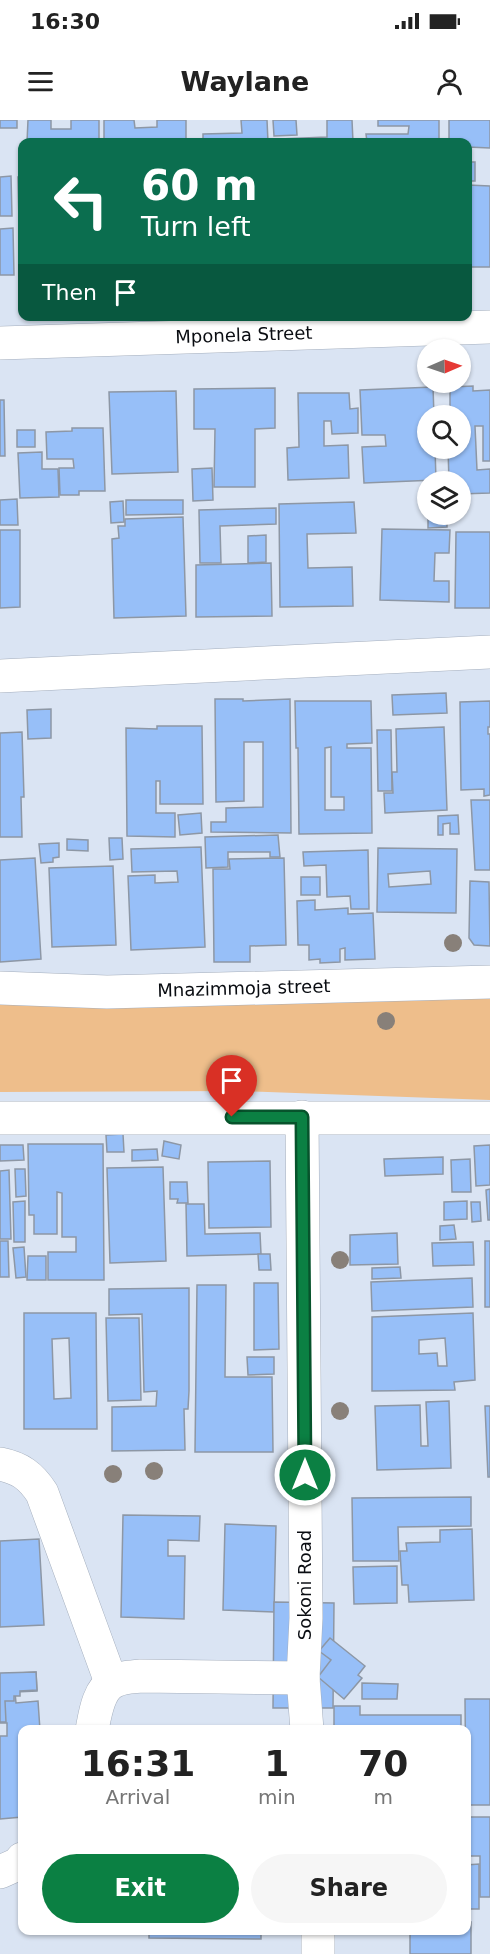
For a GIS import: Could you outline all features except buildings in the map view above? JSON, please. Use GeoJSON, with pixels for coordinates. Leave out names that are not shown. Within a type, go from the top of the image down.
{"type":"FeatureCollection","features":[{"type":"Feature","properties":{"kind":"street","name":"Mponela Street"},"geometry":{"type":"LineString","coordinates":[[0,343],[490,327]]}},
{"type":"Feature","properties":{"kind":"street"},"geometry":{"type":"LineString","coordinates":[[0,676],[490,652]]}},
{"type":"Feature","properties":{"kind":"street","name":"Mnazimmoja street"},"geometry":{"type":"LineString","coordinates":[[0,988],[107,992],[490,982]]}},
{"type":"Feature","properties":{"kind":"street","name":"Sokoni Road"},"geometry":{"type":"LineString","coordinates":[[302,1117],[306,1618],[303,1678],[307,1725]]}},
{"type":"Feature","properties":{"kind":"street"},"geometry":{"type":"LineString","coordinates":[[0,1118],[490,1118]]}},
{"type":"Feature","properties":{"kind":"street"},"geometry":{"type":"LineString","coordinates":[[0,1464],[15,1467],[32,1477],[42,1493],[111,1682]]}},
{"type":"Feature","properties":{"kind":"street"},"geometry":{"type":"LineString","coordinates":[[93,1725],[101,1695],[111,1682],[141,1676],[303,1678]]}},
{"type":"Feature","properties":{"kind":"street"},"geometry":{"type":"LineString","coordinates":[[0,1872],[18,1864]]}},
{"type":"Feature","properties":{"kind":"street"},"geometry":{"type":"LineString","coordinates":[[318,1935],[318,1954]]}},
{"type":"Feature","properties":{"kind":"shaded area"},"geometry":{"type":"Polygon","coordinates":[[[490,998],[490,1100],[238,1091],[0,1092],[0,1002],[490,998]]]}},
{"type":"Feature","properties":{"kind":"route"},"geometry":{"type":"LineString","coordinates":[[232,1117],[302,1117],[305,1475]]}}]}
